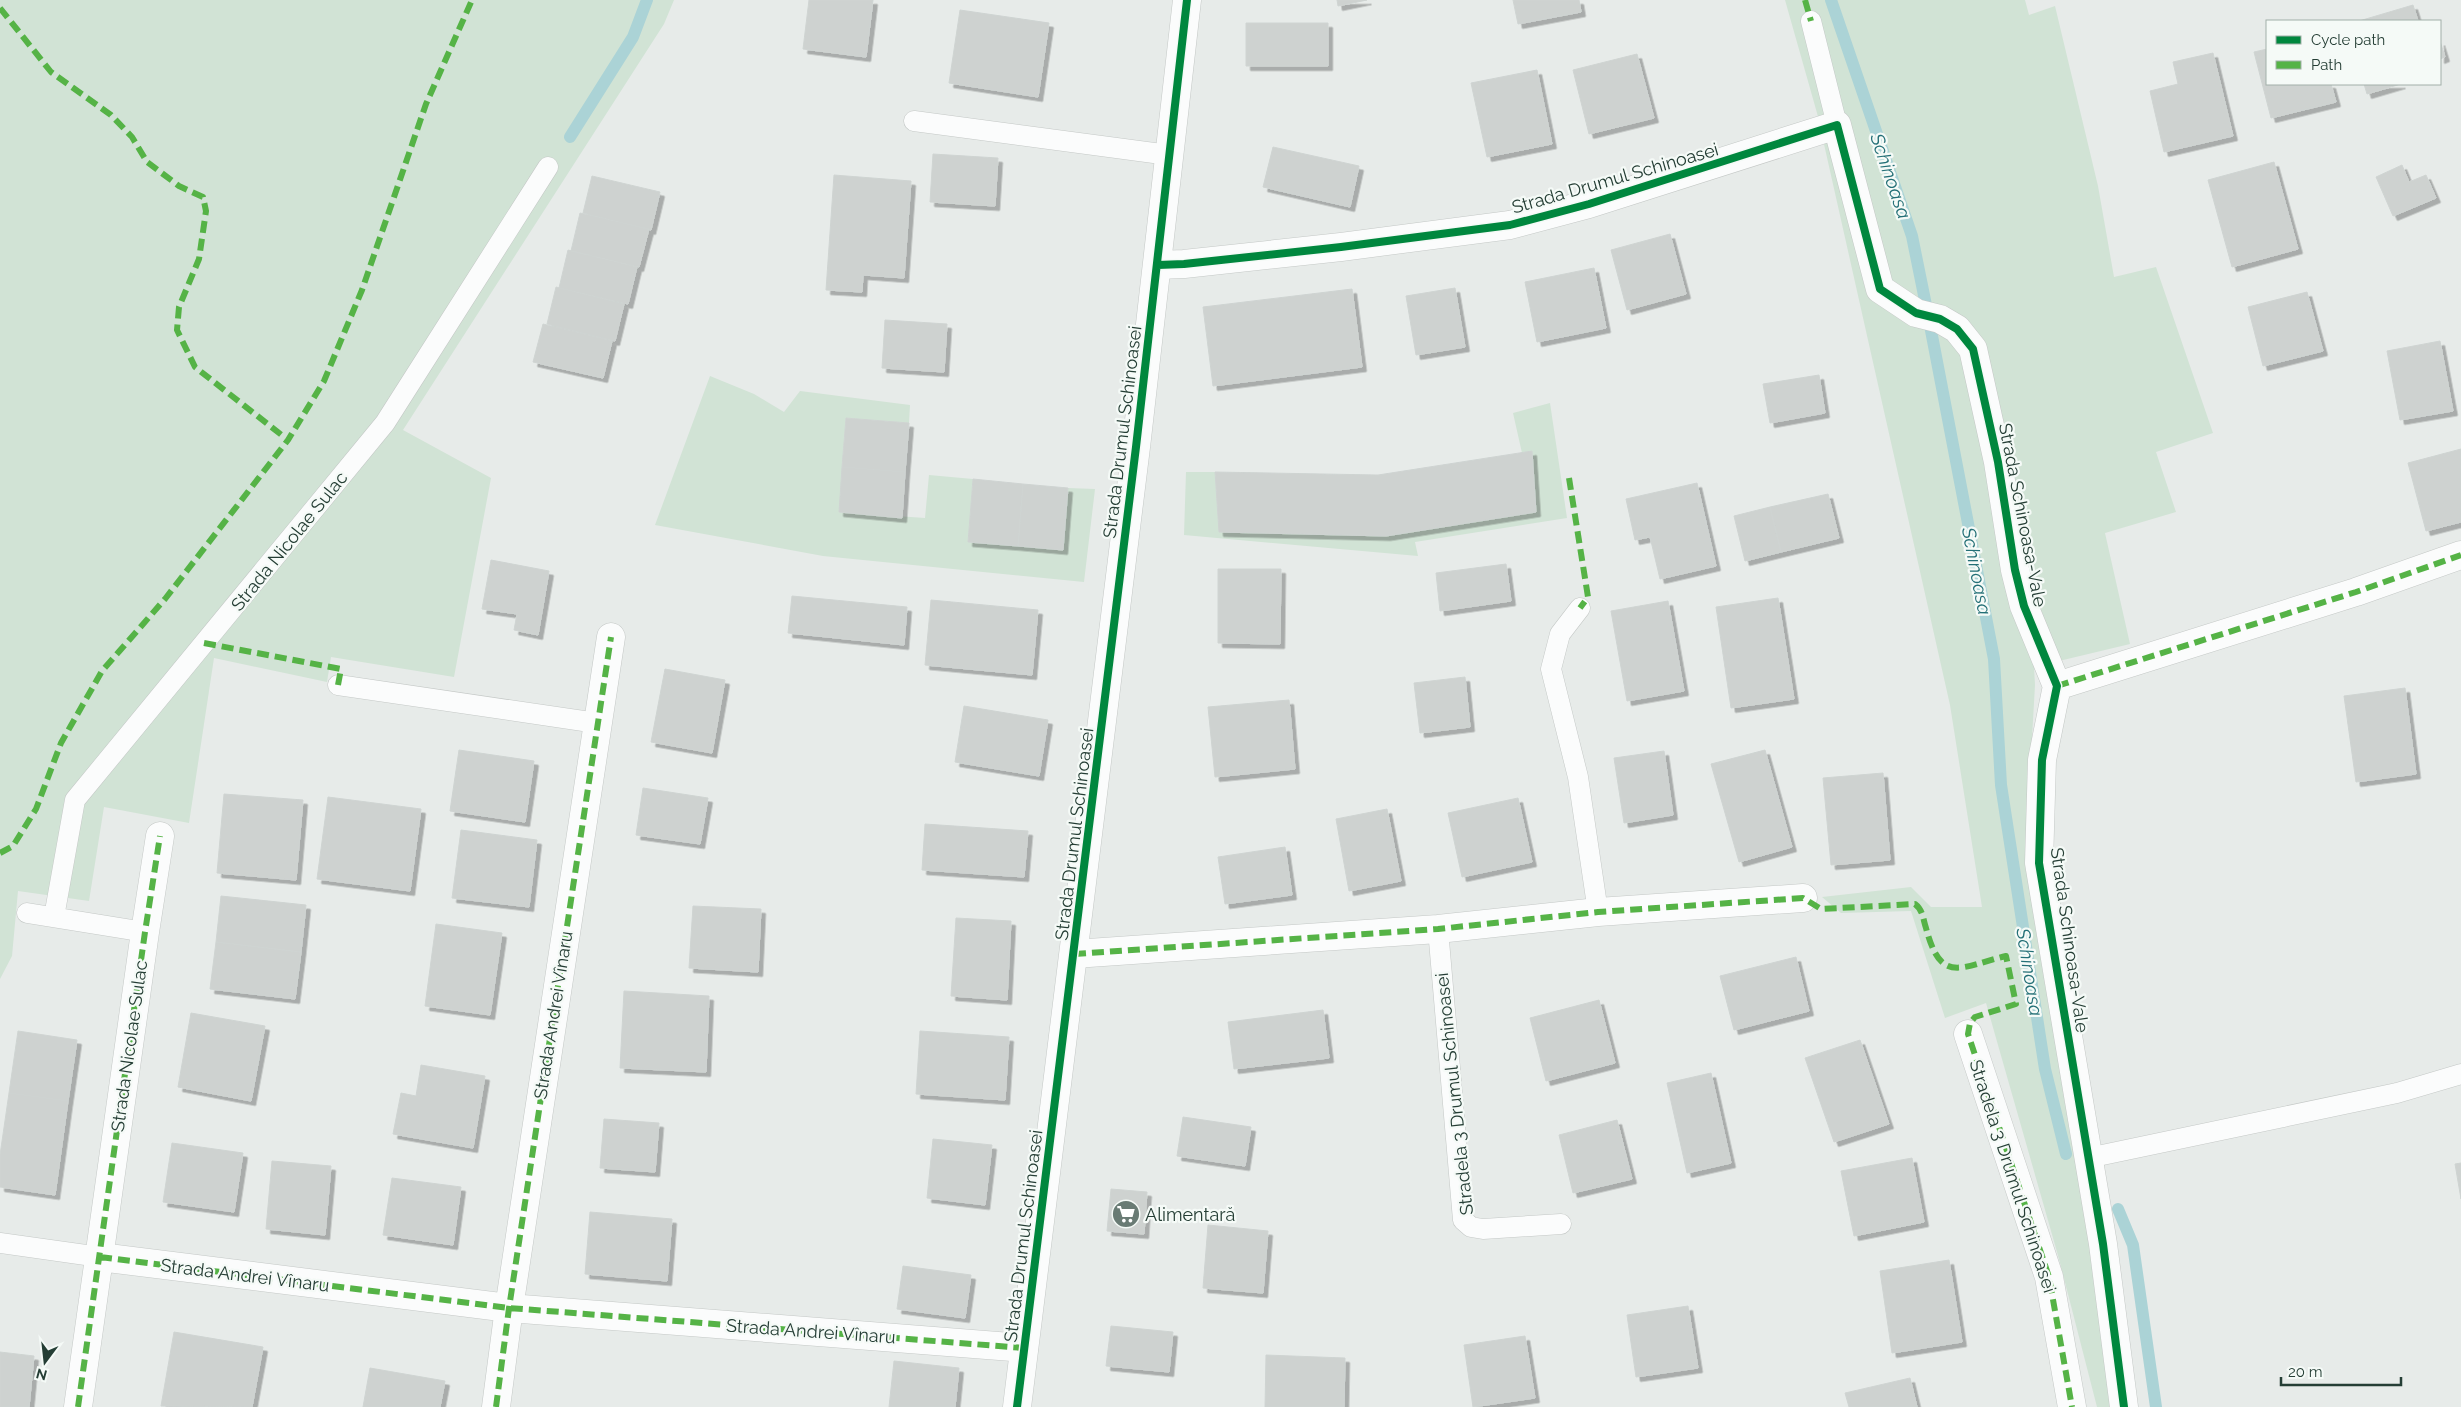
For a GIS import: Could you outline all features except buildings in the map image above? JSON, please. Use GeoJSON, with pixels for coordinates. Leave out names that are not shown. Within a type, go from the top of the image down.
{"type":"FeatureCollection","features":[{"type":"Feature","properties":{"kind":"street","name":"Strada Drumul Schinoasei"},"geometry":{"type":"LineString","coordinates":[[1017,1407],[1158,265],[1187,0]]}},
{"type":"Feature","properties":{"kind":"street","name":"Strada Drumul Schinoasei"},"geometry":{"type":"LineString","coordinates":[[1158,265],[1184,264],[1341,247],[1510,225],[1589,204],[1837,125]]}},
{"type":"Feature","properties":{"kind":"street","name":"Strada Schinoasa-Vale"},"geometry":{"type":"LineString","coordinates":[[1837,125],[1880,289],[1928,316],[1958,329],[1973,349],[1998,462],[2024,606],[2057,686],[2042,760],[2040,863],[2103,1244],[2124,1407]]}},
{"type":"Feature","properties":{"kind":"street"},"geometry":{"type":"LineString","coordinates":[[2057,686],[2356,592],[2461,555]]}},
{"type":"Feature","properties":{"kind":"street","name":"Strada Andrei Vînaru"},"geometry":{"type":"LineString","coordinates":[[496,1407],[509,1308],[611,637]]}},
{"type":"Feature","properties":{"kind":"street","name":"Strada Nicolae Sulac"},"geometry":{"type":"LineString","coordinates":[[78,1407],[144,932],[160,836]]}},
{"type":"Feature","properties":{"kind":"street"},"geometry":{"type":"LineString","coordinates":[[1074,954],[1438,929],[1598,912],[1803,898]]}},
{"type":"Feature","properties":{"kind":"street","name":"Stradela 3 Drumul Schinoasei"},"geometry":{"type":"LineString","coordinates":[[1968,1034],[2049,1277],[2072,1407]]}},
{"type":"Feature","properties":{"kind":"street","name":"Strada Andrei Vînaru"},"geometry":{"type":"LineString","coordinates":[[100,1257],[509,1308],[1024,1348]]}},
{"type":"Feature","properties":{"kind":"lane","name":"Strada Schinoasa-Vale"},"geometry":{"type":"LineString","coordinates":[[1811,21],[1837,125]]}},
{"type":"Feature","properties":{"kind":"lane"},"geometry":{"type":"LineString","coordinates":[[914,121],[1170,155]]}},
{"type":"Feature","properties":{"kind":"lane","name":"Strada Nicolae Sulac"},"geometry":{"type":"LineString","coordinates":[[54,917],[75,800],[385,423],[548,168]]}},
{"type":"Feature","properties":{"kind":"lane"},"geometry":{"type":"LineString","coordinates":[[1580,608],[1560,634],[1552,669],[1578,777],[1598,912]]}},
{"type":"Feature","properties":{"kind":"lane"},"geometry":{"type":"LineString","coordinates":[[338,685],[597,723]]}},
{"type":"Feature","properties":{"kind":"lane"},"geometry":{"type":"LineString","coordinates":[[27,913],[144,932]]}},
{"type":"Feature","properties":{"kind":"lane","name":"Stradela 3 Drumul Schinoasei"},"geometry":{"type":"LineString","coordinates":[[1438,929],[1463,1220],[1471,1228],[1483,1229],[1561,1224]]}},
{"type":"Feature","properties":{"kind":"lane"},"geometry":{"type":"LineString","coordinates":[[2088,1158],[2397,1093],[2461,1074]]}},
{"type":"Feature","properties":{"kind":"lane"},"geometry":{"type":"LineString","coordinates":[[0,1243],[100,1257]]}},
{"type":"Feature","properties":{"kind":"green space"},"geometry":{"type":"Polygon","coordinates":[[[0,0],[674,0],[664,24],[403,430],[491,478],[454,677],[331,657],[327,682],[214,658],[189,823],[104,807],[89,901],[18,891],[12,956],[0,979],[0,0]]]}},
{"type":"Feature","properties":{"kind":"green space"},"geometry":{"type":"Polygon","coordinates":[[[1785,0],[2025,0],[2029,15],[2055,6],[2098,186],[2114,277],[2156,267],[2213,433],[2156,452],[2176,512],[2105,533],[2130,644],[2034,667],[2035,685],[2028,808],[2113,1407],[2097,1407],[2059,1259],[1986,1003],[1945,1018],[1911,911],[1841,913],[1822,897],[1911,887],[1931,907],[1982,907],[1950,705],[1817,113],[1785,0]]]}},
{"type":"Feature","properties":{"kind":"green space"},"geometry":{"type":"Polygon","coordinates":[[[710,376],[754,394],[784,412],[800,391],[910,405],[909,423],[846,418],[839,512],[925,518],[929,475],[973,479],[968,542],[1063,550],[1068,488],[1095,489],[1084,582],[823,556],[655,525],[710,376]]]}},
{"type":"Feature","properties":{"kind":"green space"},"geometry":{"type":"Polygon","coordinates":[[[1550,403],[1567,518],[1415,542],[1418,556],[1184,535],[1186,472],[1215,472],[1219,532],[1386,536],[1536,512],[1532,452],[1522,453],[1513,413],[1550,403]]]}},
{"type":"Feature","properties":{"kind":"waterway"},"geometry":{"type":"LineString","coordinates":[[570,137],[633,37],[647,0]]}},
{"type":"Feature","properties":{"kind":"waterway","name":"Schinoasa"},"geometry":{"type":"LineString","coordinates":[[1831,0],[1912,236],[1994,659],[2001,785],[2045,1069],[2066,1154]]}},
{"type":"Feature","properties":{"kind":"waterway","name":"Schinoasa"},"geometry":{"type":"LineString","coordinates":[[2118,1209],[2133,1245],[2156,1407]]}},
{"type":"Feature","properties":{"kind":"marked path"},"geometry":{"type":"LineString","coordinates":[[0,853],[13,846],[36,809],[61,743],[102,671],[165,599],[288,440],[324,381],[362,290],[426,104],[472,0]]}},
{"type":"Feature","properties":{"kind":"marked path"},"geometry":{"type":"LineString","coordinates":[[1805,0],[1811,21]]}},
{"type":"Feature","properties":{"kind":"marked path"},"geometry":{"type":"LineString","coordinates":[[0,8],[51,72],[111,115],[132,137],[147,162],[179,186],[203,197],[206,211],[199,259],[179,307],[177,330],[195,367],[288,440]]}},
{"type":"Feature","properties":{"kind":"marked path"},"geometry":{"type":"LineString","coordinates":[[1569,478],[1588,597],[1580,608]]}},
{"type":"Feature","properties":{"kind":"marked path"},"geometry":{"type":"LineString","coordinates":[[2057,686],[2356,592],[2461,555]]}},
{"type":"Feature","properties":{"kind":"marked path"},"geometry":{"type":"LineString","coordinates":[[496,1407],[509,1308],[611,637]]}},
{"type":"Feature","properties":{"kind":"marked path"},"geometry":{"type":"LineString","coordinates":[[204,643],[341,669],[338,685]]}},
{"type":"Feature","properties":{"kind":"marked path"},"geometry":{"type":"LineString","coordinates":[[78,1407],[160,836]]}},
{"type":"Feature","properties":{"kind":"marked path"},"geometry":{"type":"LineString","coordinates":[[1074,954],[1438,929],[1598,912],[1803,898],[1821,909],[1915,904],[1921,912],[1938,958],[1946,965],[1954,968],[1964,967],[2006,956],[2016,1004],[1975,1017],[1970,1023],[1968,1034],[2049,1277],[2072,1407]]}},
{"type":"Feature","properties":{"kind":"marked path"},"geometry":{"type":"LineString","coordinates":[[100,1257],[509,1308],[1024,1348]]}},
{"type":"Feature","properties":{"kind":"cycle path"},"geometry":{"type":"LineString","coordinates":[[1017,1407],[1136,447],[1187,0]]}},
{"type":"Feature","properties":{"kind":"cycle path"},"geometry":{"type":"LineString","coordinates":[[1158,265],[1184,264],[1341,247],[1510,225],[1589,204],[1837,125],[1880,289],[1916,313],[1940,319],[1957,329],[1973,349],[1998,462],[2015,570],[2024,606],[2057,686],[2042,760],[2039,863],[2103,1244],[2124,1407]]}},
{"type":"Feature","properties":{"kind":"place","name":"Alimentară"},"geometry":{"type":"Point","coordinates":[1126,1214]}}]}
